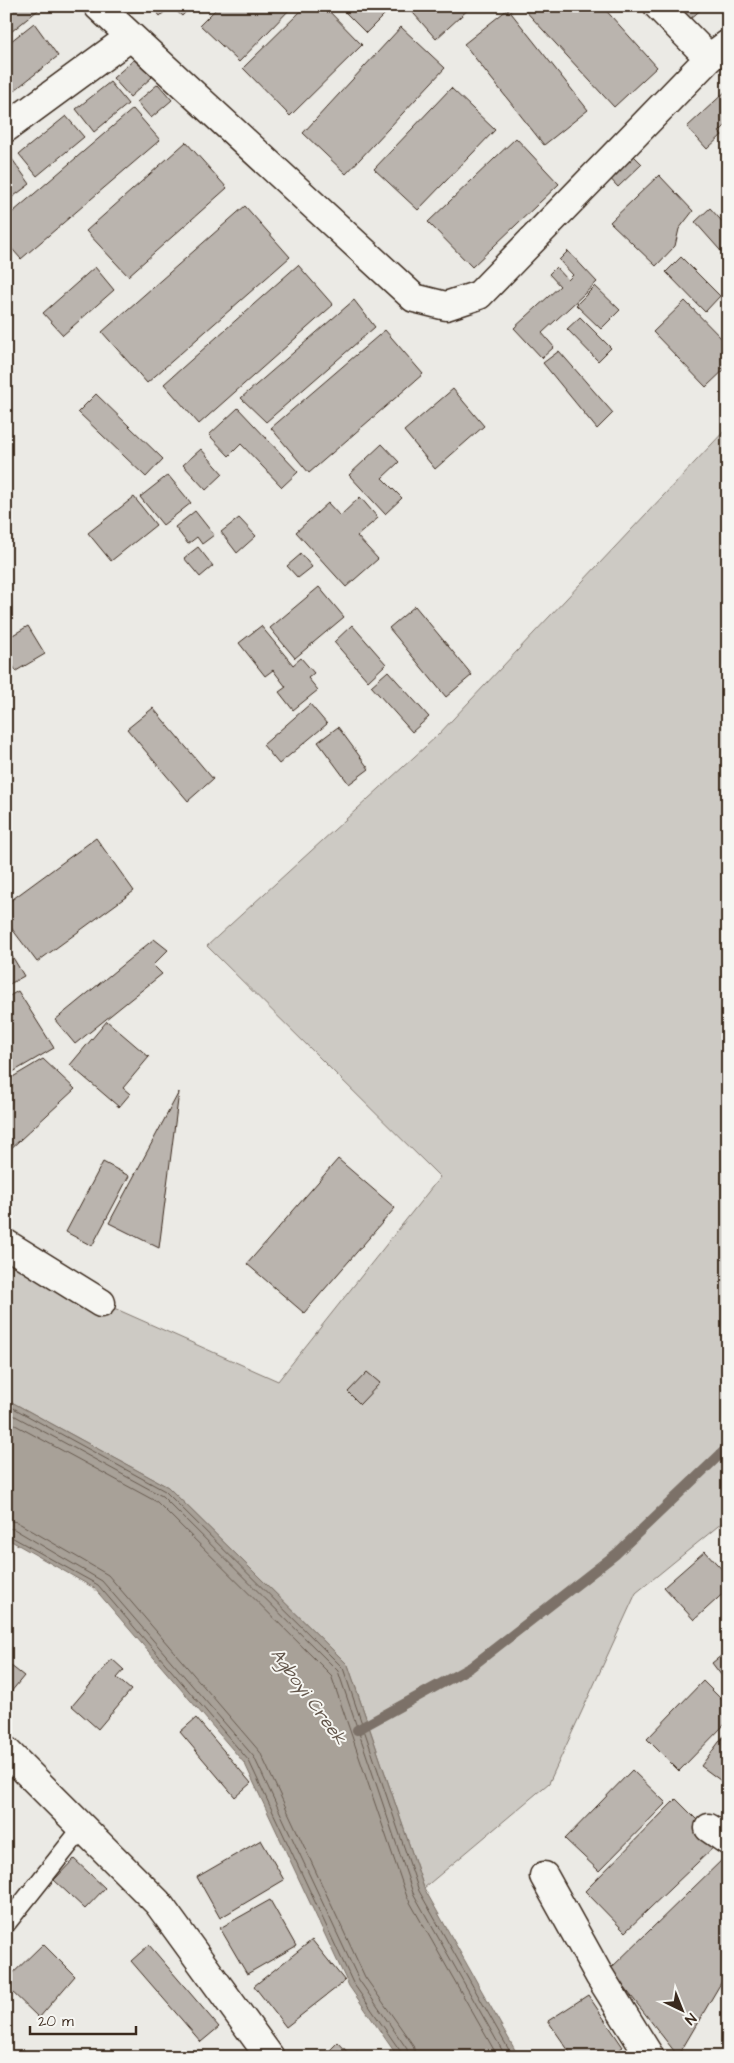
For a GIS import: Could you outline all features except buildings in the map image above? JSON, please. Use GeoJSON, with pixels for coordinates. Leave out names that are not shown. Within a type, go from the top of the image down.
{"type":"FeatureCollection","features":[{"type":"Feature","properties":{"kind":"street"},"geometry":{"type":"LineString","coordinates":[[98,6],[414,298],[446,306],[479,295],[719,51],[658,6]]}},
{"type":"Feature","properties":{"kind":"street"},"geometry":{"type":"LineString","coordinates":[[6,128],[130,37]]}},
{"type":"Feature","properties":{"kind":"street"},"geometry":{"type":"LineString","coordinates":[[6,1244],[101,1303]]}},
{"type":"Feature","properties":{"kind":"street"},"geometry":{"type":"LineString","coordinates":[[6,1751],[158,1903],[270,2057]]}},
{"type":"Feature","properties":{"kind":"street"},"geometry":{"type":"LineString","coordinates":[[544,1876],[598,1975],[650,2057]]}},
{"type":"Feature","properties":{"kind":"lane"},"geometry":{"type":"LineString","coordinates":[[6,1924],[83,1827]]}},
{"type":"Feature","properties":{"kind":"shaded area"},"geometry":{"type":"Polygon","coordinates":[[[728,427],[728,1518],[636,1593],[549,1783],[424,1888],[348,1665],[168,1487],[6,1399],[6,1260],[278,1381],[440,1177],[207,946],[437,736],[728,427]]]}},
{"type":"Feature","properties":{"kind":"water","name":"Agboyi Creek"},"geometry":{"type":"Polygon","coordinates":[[[6,1399],[168,1487],[348,1665],[424,1888],[519,2057],[398,2057],[349,1986],[245,1764],[94,1588],[6,1538],[6,1399]]]}},
{"type":"Feature","properties":{"kind":"waterway","name":"Agboyi Creek"},"geometry":{"type":"LineString","coordinates":[[357,1730],[471,1667],[616,1554],[728,1447]]}}]}
